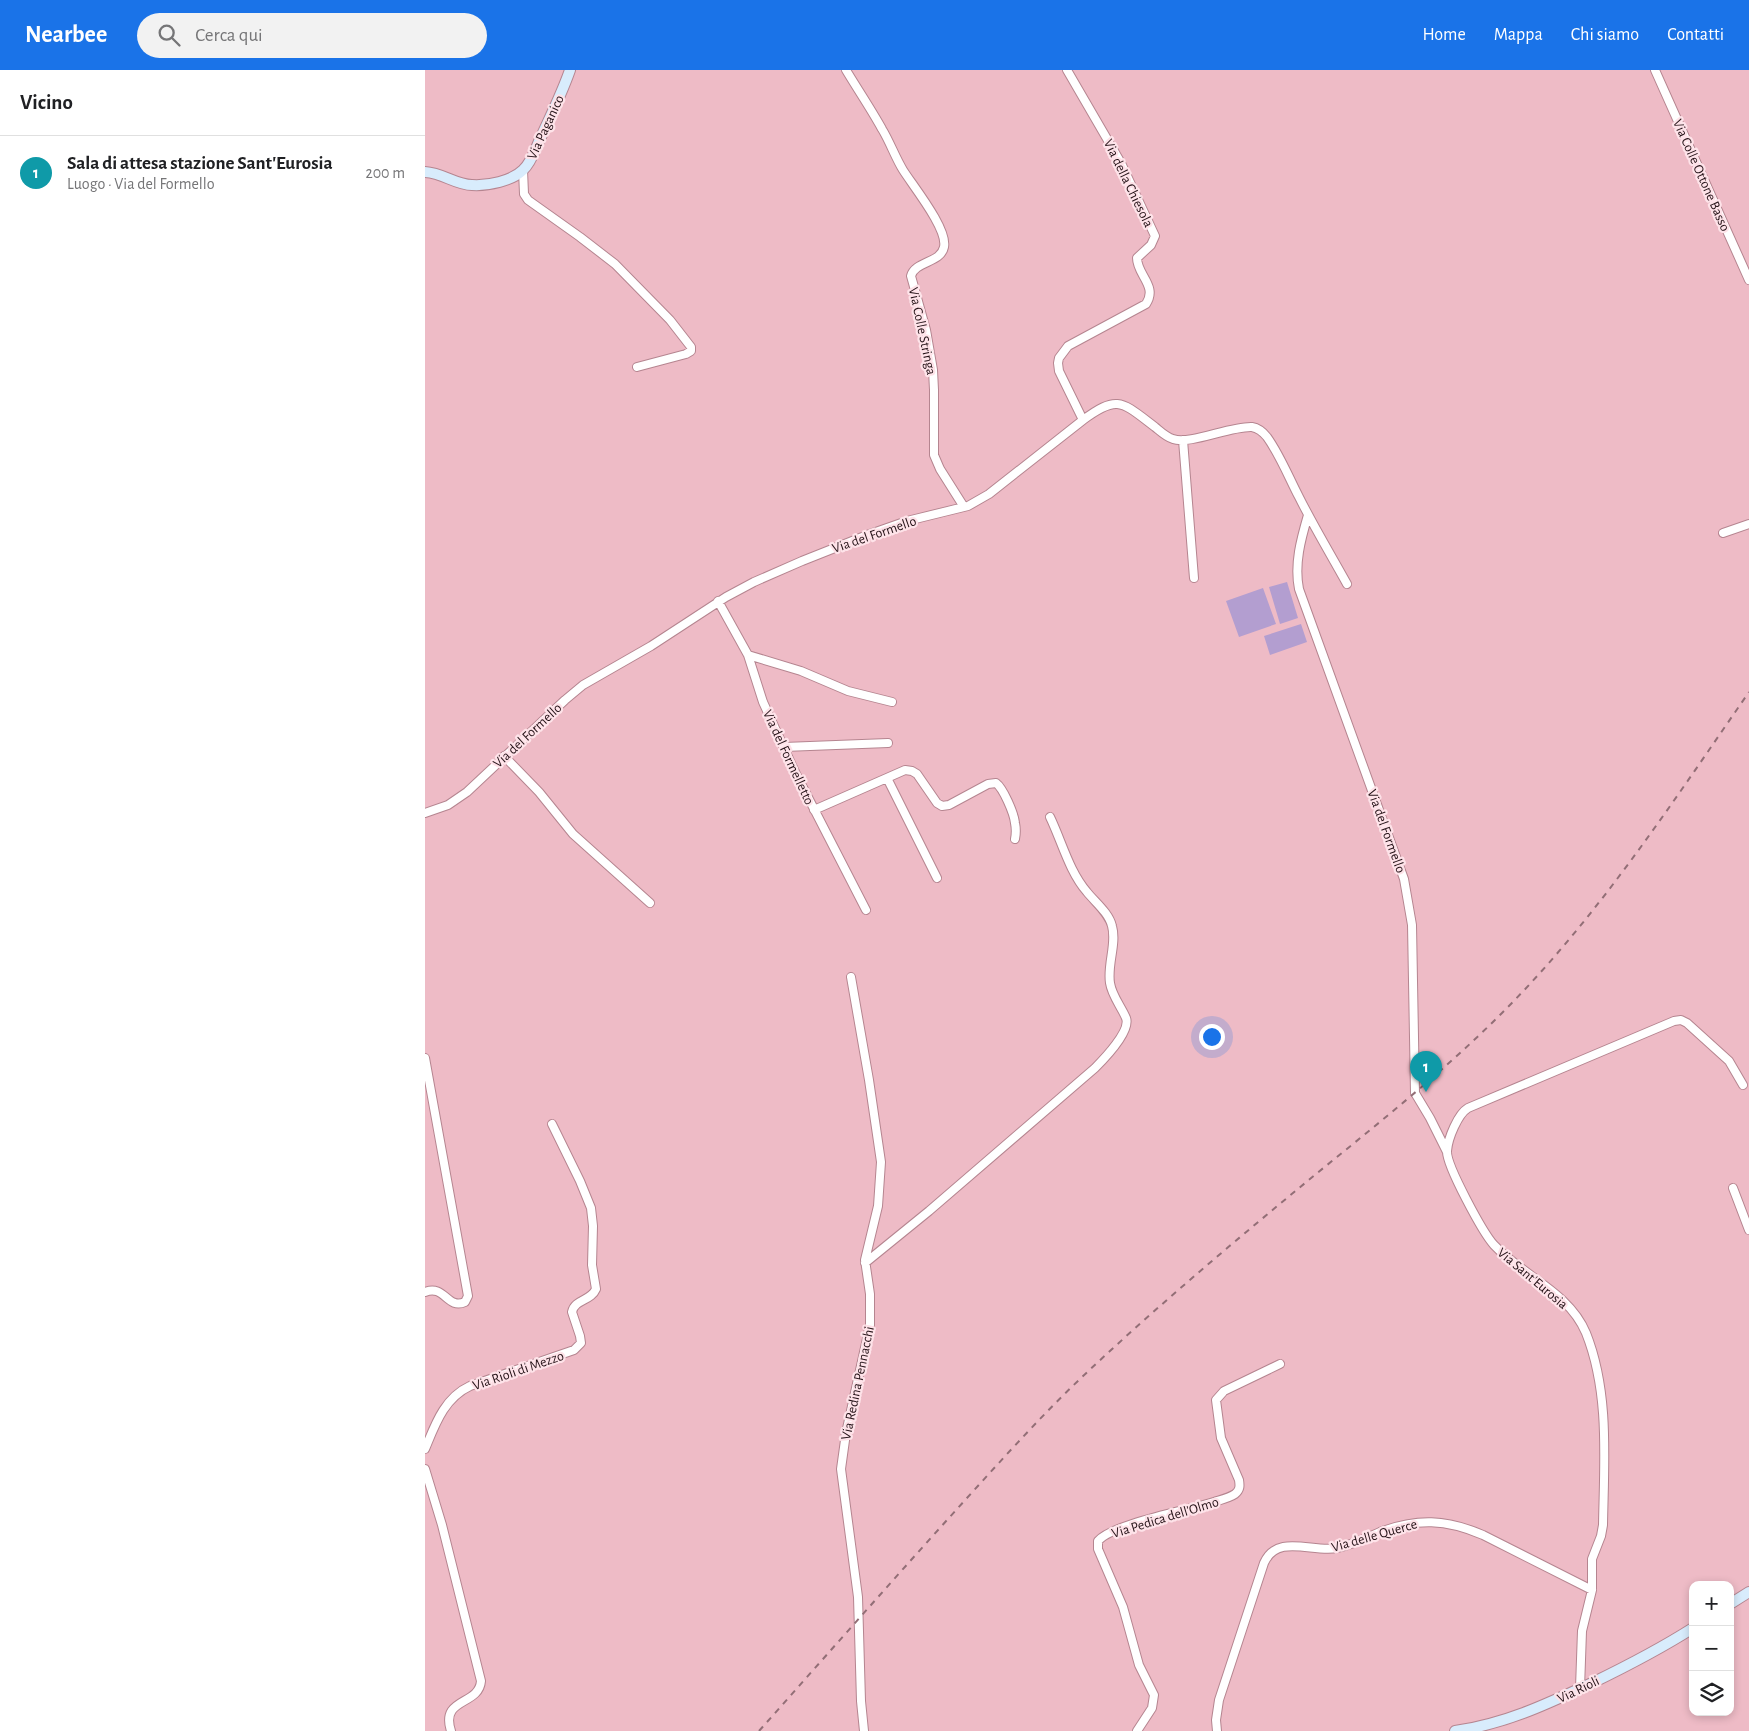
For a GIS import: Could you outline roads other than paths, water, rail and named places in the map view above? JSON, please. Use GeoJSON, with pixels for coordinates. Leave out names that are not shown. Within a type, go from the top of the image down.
{"type":"FeatureCollection","features":[{"type":"Feature","properties":{"kind":"main road","name":"Via Paganico"},"geometry":{"type":"LineString","coordinates":[[425,172],[443,175],[461,183],[474,185],[506,179],[523,170],[531,158],[570,70]]}},
{"type":"Feature","properties":{"kind":"main road"},"geometry":{"type":"LineString","coordinates":[[1734,1601],[1749,1592]]}},
{"type":"Feature","properties":{"kind":"main road","name":"Via Rioli"},"geometry":{"type":"LineString","coordinates":[[1455,1731],[1515,1717],[1651,1653],[1689,1630]]}},
{"type":"Feature","properties":{"kind":"street","name":"Via Colle Stringa"},"geometry":{"type":"LineString","coordinates":[[846,70],[882,129],[903,169],[935,219],[944,238],[944,247],[941,254],[915,270],[911,276],[925,324],[931,358],[934,390],[934,454],[940,469],[965,507]]}},
{"type":"Feature","properties":{"kind":"street","name":"Via della Chiesola"},"geometry":{"type":"LineString","coordinates":[[1067,70],[1121,163],[1155,236],[1151,245],[1137,258],[1150,291],[1146,304],[1071,345],[1059,358],[1060,373],[1083,420]]}},
{"type":"Feature","properties":{"kind":"street","name":"Via Colle Ottone Basso"},"geometry":{"type":"LineString","coordinates":[[1655,70],[1749,280]]}},
{"type":"Feature","properties":{"kind":"street"},"geometry":{"type":"LineString","coordinates":[[523,170],[524,194],[528,200],[610,260],[670,320],[691,347],[691,350],[686,354],[637,367]]}},
{"type":"Feature","properties":{"kind":"street","name":"Via del Formello"},"geometry":{"type":"LineString","coordinates":[[425,813],[448,805],[463,796],[578,689],[651,646],[718,601],[758,580],[870,534],[907,521],[965,507],[976,502],[1105,405],[1119,404],[1133,410],[1170,438],[1183,440]]}},
{"type":"Feature","properties":{"kind":"street"},"geometry":{"type":"LineString","coordinates":[[1194,578],[1183,440],[1251,427],[1260,430],[1272,445],[1308,515],[1347,584]]}},
{"type":"Feature","properties":{"kind":"street","name":"Via del Formello"},"geometry":{"type":"LineString","coordinates":[[1308,515],[1299,553],[1297,575],[1299,589],[1405,879],[1412,929],[1415,1091],[1417,1099],[1430,1118],[1447,1152]]}},
{"type":"Feature","properties":{"kind":"street"},"geometry":{"type":"LineString","coordinates":[[1723,533],[1749,524]]}},
{"type":"Feature","properties":{"kind":"street","name":"Via del Formelletto"},"geometry":{"type":"LineString","coordinates":[[718,601],[748,655],[761,695],[784,747],[814,810],[866,910]]}},
{"type":"Feature","properties":{"kind":"street"},"geometry":{"type":"LineString","coordinates":[[748,655],[801,671],[848,691],[892,702]]}},
{"type":"Feature","properties":{"kind":"street"},"geometry":{"type":"LineString","coordinates":[[784,747],[888,743]]}},
{"type":"Feature","properties":{"kind":"street"},"geometry":{"type":"LineString","coordinates":[[504,756],[539,792],[570,832],[650,903]]}},
{"type":"Feature","properties":{"kind":"street"},"geometry":{"type":"LineString","coordinates":[[814,810],[905,770],[912,771],[920,778],[937,803],[945,806],[994,782],[998,784],[1015,818],[1015,839]]}},
{"type":"Feature","properties":{"kind":"street"},"geometry":{"type":"LineString","coordinates":[[887,778],[937,878]]}},
{"type":"Feature","properties":{"kind":"street"},"geometry":{"type":"LineString","coordinates":[[865,1263],[929,1211],[1095,1068],[1108,1054],[1126,1028],[1126,1018],[1110,985],[1112,924],[1076,876],[1050,817]]}},
{"type":"Feature","properties":{"kind":"street","name":"Via Redina Pennacchi"},"geometry":{"type":"LineString","coordinates":[[851,977],[881,1162],[878,1202],[865,1255],[870,1294],[870,1321],[845,1439],[841,1469],[843,1496],[858,1598],[861,1701],[864,1731]]}},
{"type":"Feature","properties":{"kind":"street"},"geometry":{"type":"LineString","coordinates":[[1447,1152],[1458,1118],[1468,1108],[1676,1020],[1687,1022],[1729,1061],[1743,1085]]}},
{"type":"Feature","properties":{"kind":"street"},"geometry":{"type":"LineString","coordinates":[[425,1058],[468,1296],[465,1302],[458,1304],[450,1301],[438,1291],[431,1290],[425,1292]]}},
{"type":"Feature","properties":{"kind":"street","name":"Via Rioli di Mezzo"},"geometry":{"type":"LineString","coordinates":[[425,1449],[445,1405],[457,1393],[470,1386],[574,1350],[581,1343],[572,1312],[575,1305],[591,1297],[596,1289],[592,1265],[593,1217],[581,1181],[552,1124]]}},
{"type":"Feature","properties":{"kind":"street","name":"Via Sant'Eurosia"},"geometry":{"type":"LineString","coordinates":[[1447,1152],[1461,1187],[1487,1237],[1507,1257],[1569,1306],[1580,1322],[1589,1341],[1600,1391],[1604,1428],[1603,1527],[1592,1556],[1592,1590],[1583,1625],[1580,1688]]}},
{"type":"Feature","properties":{"kind":"street"},"geometry":{"type":"LineString","coordinates":[[1733,1188],[1749,1230]]}},
{"type":"Feature","properties":{"kind":"street","name":"Via Pedica dell'Olmo"},"geometry":{"type":"LineString","coordinates":[[1137,1731],[1152,1708],[1153,1695],[1139,1665],[1123,1607],[1098,1549],[1098,1541],[1103,1536],[1133,1524],[1211,1503],[1230,1497],[1237,1492],[1239,1482],[1221,1438],[1216,1400],[1223,1391],[1280,1364]]}},
{"type":"Feature","properties":{"kind":"street"},"geometry":{"type":"LineString","coordinates":[[425,1469],[444,1531],[481,1681],[480,1688],[455,1707],[449,1714],[448,1720],[451,1731]]}},
{"type":"Feature","properties":{"kind":"street","name":"Via delle Querce"},"geometry":{"type":"LineString","coordinates":[[1217,1731],[1216,1720],[1219,1700],[1265,1562],[1272,1552],[1279,1549],[1298,1546],[1336,1549],[1397,1527],[1421,1522],[1438,1522],[1455,1525],[1478,1533],[1592,1590]]}},
{"type":"Feature","properties":{"kind":"railway"},"geometry":{"type":"LineString","coordinates":[[759,1731],[987,1476],[1081,1378],[1197,1274],[1435,1076],[1502,1013],[1537,976],[1602,899],[1633,858],[1749,692]]}},
{"type":"Feature","properties":{"kind":"place","name":"Sala di attesa stazione Sant'Eurosia"},"geometry":{"type":"Point","coordinates":[1426,1092]}}]}
